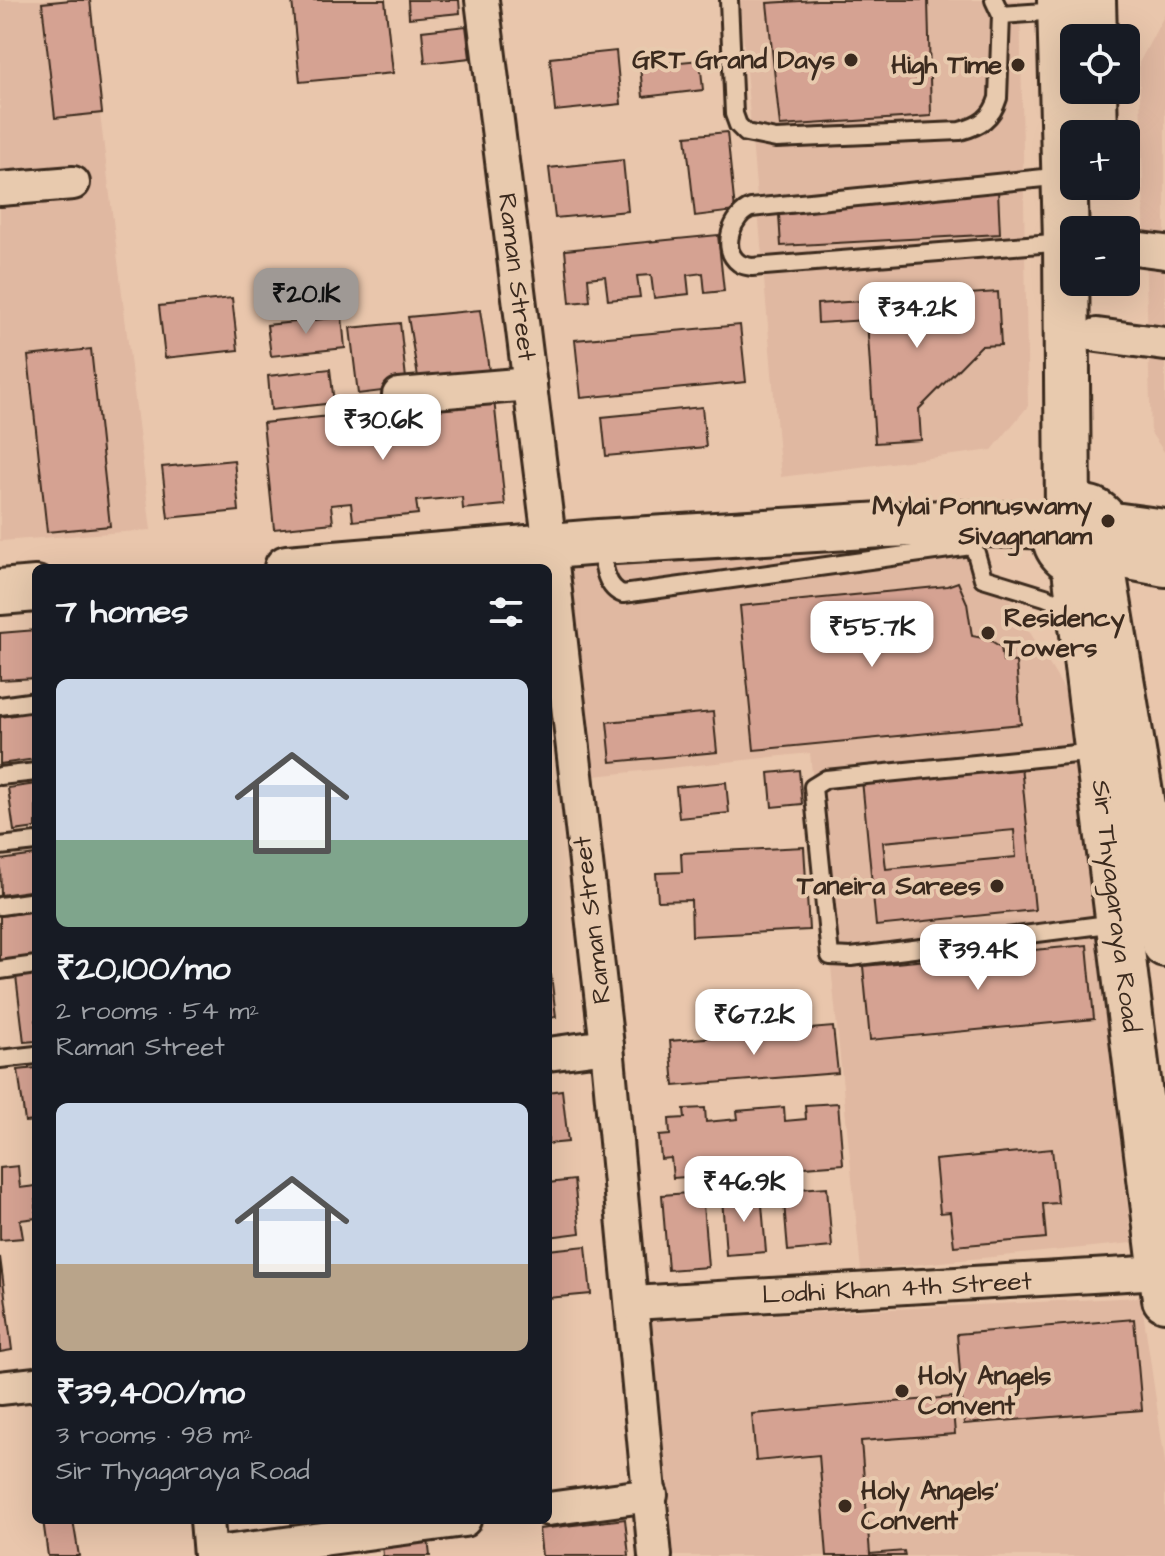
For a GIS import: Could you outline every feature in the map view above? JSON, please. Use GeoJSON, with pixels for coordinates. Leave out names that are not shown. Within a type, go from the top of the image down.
{"type":"FeatureCollection","features":[{"type":"Feature","properties":{"kind":"main road"},"geometry":{"type":"LineString","coordinates":[[1071,4],[1085,24]]}},
{"type":"Feature","properties":{"kind":"main road","name":"Sir Thyagaraya Road"},"geometry":{"type":"LineString","coordinates":[[1071,4],[1077,120]]}},
{"type":"Feature","properties":{"kind":"main road","name":"Sir Thyagaraya Road"},"geometry":{"type":"LineString","coordinates":[[1082,296],[1087,535],[1165,944]]}},
{"type":"Feature","properties":{"kind":"main road","name":"Sir Thyagaraya Road"},"geometry":{"type":"LineString","coordinates":[[1097,296],[1087,535],[1079,610],[1163,1286]]}},
{"type":"Feature","properties":{"kind":"main road"},"geometry":{"type":"LineString","coordinates":[[337,564],[599,542],[883,525],[962,523],[1087,535],[1165,532]]}},
{"type":"Feature","properties":{"kind":"main road"},"geometry":{"type":"LineString","coordinates":[[1087,535],[1165,564]]}},
{"type":"Feature","properties":{"kind":"main road"},"geometry":{"type":"LineString","coordinates":[[0,592],[32,589]]}},
{"type":"Feature","properties":{"kind":"street","name":"Raman Street"},"geometry":{"type":"LineString","coordinates":[[482,0],[552,564]]}},
{"type":"Feature","properties":{"kind":"street"},"geometry":{"type":"LineString","coordinates":[[0,189],[73,183]]}},
{"type":"Feature","properties":{"kind":"street"},"geometry":{"type":"LineString","coordinates":[[1140,249],[1165,252]]}},
{"type":"Feature","properties":{"kind":"street"},"geometry":{"type":"LineString","coordinates":[[1097,335],[1165,344]]}},
{"type":"Feature","properties":{"kind":"street"},"geometry":{"type":"LineString","coordinates":[[399,395],[530,384]]}},
{"type":"Feature","properties":{"kind":"street","name":"Raman Street"},"geometry":{"type":"LineString","coordinates":[[552,565],[607,1046],[655,1556]]}},
{"type":"Feature","properties":{"kind":"street"},"geometry":{"type":"LineString","coordinates":[[552,1053],[607,1046]]}},
{"type":"Feature","properties":{"kind":"street","name":"Lodhi Khan 4th Street"},"geometry":{"type":"LineString","coordinates":[[633,1303],[1163,1286]]}},
{"type":"Feature","properties":{"kind":"street"},"geometry":{"type":"LineString","coordinates":[[0,1388],[32,1384]]}},
{"type":"Feature","properties":{"kind":"street"},"geometry":{"type":"LineString","coordinates":[[552,1508],[651,1495]]}},
{"type":"Feature","properties":{"kind":"street"},"geometry":{"type":"LineString","coordinates":[[207,1524],[210,1555],[435,1524]]}},
{"type":"Feature","properties":{"kind":"lane"},"geometry":{"type":"LineString","coordinates":[[729,0],[734,114],[738,125],[746,133],[776,139],[960,131],[975,127],[995,111],[998,98],[998,8],[1071,4]]}},
{"type":"Feature","properties":{"kind":"lane"},"geometry":{"type":"LineString","coordinates":[[1060,183],[751,208],[741,212],[730,235],[731,252],[739,263],[752,267],[1060,238]]}},
{"type":"Feature","properties":{"kind":"lane"},"geometry":{"type":"LineString","coordinates":[[599,542],[607,577],[616,592],[623,594],[971,546],[983,578],[1079,610]]}},
{"type":"Feature","properties":{"kind":"lane"},"geometry":{"type":"LineString","coordinates":[[0,706],[32,702]]}},
{"type":"Feature","properties":{"kind":"lane"},"geometry":{"type":"LineString","coordinates":[[1097,752],[826,779],[813,787],[830,956],[851,957],[1118,923]]}},
{"type":"Feature","properties":{"kind":"lane"},"geometry":{"type":"LineString","coordinates":[[0,776],[32,772]]}},
{"type":"Feature","properties":{"kind":"lane"},"geometry":{"type":"LineString","coordinates":[[0,846],[32,842]]}},
{"type":"Feature","properties":{"kind":"lane"},"geometry":{"type":"LineString","coordinates":[[0,906],[32,902]]}},
{"type":"Feature","properties":{"kind":"lane"},"geometry":{"type":"LineString","coordinates":[[0,970],[32,966]]}},
{"type":"Feature","properties":{"kind":"lane"},"geometry":{"type":"LineString","coordinates":[[0,1059],[32,1055]]}},
{"type":"Feature","properties":{"kind":"shaded area"},"geometry":{"type":"Polygon","coordinates":[[[0,0],[86,0],[151,530],[0,541],[0,0]]]}},
{"type":"Feature","properties":{"kind":"shaded area"},"geometry":{"type":"Polygon","coordinates":[[[740,0],[1020,0],[1028,406],[992,450],[781,477],[740,0]]]}},
{"type":"Feature","properties":{"kind":"shaded area"},"geometry":{"type":"Polygon","coordinates":[[[1165,14],[1165,453],[1151,433],[1140,61],[1165,14]]]}},
{"type":"Feature","properties":{"kind":"shaded area"},"geometry":{"type":"Polygon","coordinates":[[[561,551],[986,559],[1067,694],[1132,1243],[861,1270],[810,753],[585,777],[561,551]]]}},
{"type":"Feature","properties":{"kind":"shaded area","name":"Holy Angels Convent"},"geometry":{"type":"Polygon","coordinates":[[[1141,1297],[1165,1462],[1165,1556],[667,1556],[642,1321],[1141,1297]]]}},
{"type":"Feature","properties":{"kind":"building"},"geometry":{"type":"Polygon","coordinates":[[[90,0],[102,113],[55,118],[42,3],[90,0]]]}},
{"type":"Feature","properties":{"kind":"building"},"geometry":{"type":"Polygon","coordinates":[[[292,0],[385,0],[393,73],[300,82],[292,0]]]}},
{"type":"Feature","properties":{"kind":"building"},"geometry":{"type":"Polygon","coordinates":[[[408,0],[459,0],[460,13],[409,18],[408,0]]]}},
{"type":"Feature","properties":{"kind":"building","name":"GRT Grand Days"},"geometry":{"type":"Polygon","coordinates":[[[928,0],[931,116],[780,126],[767,3],[928,0]]]}},
{"type":"Feature","properties":{"kind":"building"},"geometry":{"type":"Polygon","coordinates":[[[466,26],[470,58],[425,63],[422,31],[466,26]]]}},
{"type":"Feature","properties":{"kind":"building"},"geometry":{"type":"Polygon","coordinates":[[[616,51],[621,104],[555,111],[550,58],[616,51]]]}},
{"type":"Feature","properties":{"kind":"building"},"geometry":{"type":"Polygon","coordinates":[[[700,60],[703,90],[643,97],[640,66],[700,60]]]}},
{"type":"Feature","properties":{"kind":"building"},"geometry":{"type":"Polygon","coordinates":[[[727,132],[735,211],[695,216],[686,136],[727,132]]]}},
{"type":"Feature","properties":{"kind":"building"},"geometry":{"type":"Polygon","coordinates":[[[623,160],[628,211],[555,218],[549,168],[623,160]]]}},
{"type":"Feature","properties":{"kind":"building"},"geometry":{"type":"Polygon","coordinates":[[[998,190],[1000,234],[781,246],[779,215],[998,190]]]}},
{"type":"Feature","properties":{"kind":"building"},"geometry":{"type":"Polygon","coordinates":[[[718,235],[724,291],[705,293],[703,273],[687,275],[689,294],[654,298],[651,275],[637,276],[640,297],[608,300],[605,276],[588,278],[590,301],[570,303],[565,250],[718,235]]]}},
{"type":"Feature","properties":{"kind":"building"},"geometry":{"type":"Polygon","coordinates":[[[998,292],[1001,345],[981,346],[919,409],[921,440],[875,443],[867,320],[818,323],[817,304],[998,292]]]}},
{"type":"Feature","properties":{"kind":"building"},"geometry":{"type":"Polygon","coordinates":[[[232,298],[238,350],[165,358],[159,306],[232,298]]]}},
{"type":"Feature","properties":{"kind":"building"},"geometry":{"type":"Polygon","coordinates":[[[480,310],[490,377],[419,383],[408,317],[480,310]]]}},
{"type":"Feature","properties":{"kind":"building"},"geometry":{"type":"Polygon","coordinates":[[[342,317],[345,348],[271,356],[267,325],[342,317]]]}},
{"type":"Feature","properties":{"kind":"building"},"geometry":{"type":"Polygon","coordinates":[[[400,323],[407,388],[358,394],[350,328],[400,323]]]}},
{"type":"Feature","properties":{"kind":"building"},"geometry":{"type":"Polygon","coordinates":[[[740,325],[746,382],[581,398],[575,340],[740,325]]]}},
{"type":"Feature","properties":{"kind":"building"},"geometry":{"type":"Polygon","coordinates":[[[91,349],[110,526],[47,532],[28,356],[91,349]]]}},
{"type":"Feature","properties":{"kind":"building"},"geometry":{"type":"Polygon","coordinates":[[[330,369],[334,403],[271,410],[268,376],[330,369]]]}},
{"type":"Feature","properties":{"kind":"building"},"geometry":{"type":"Polygon","coordinates":[[[494,399],[505,505],[463,509],[462,497],[416,501],[418,514],[353,521],[351,503],[331,505],[333,523],[274,529],[263,423],[494,399]]]}},
{"type":"Feature","properties":{"kind":"building"},"geometry":{"type":"Polygon","coordinates":[[[702,407],[706,447],[606,456],[602,417],[702,407]]]}},
{"type":"Feature","properties":{"kind":"building"},"geometry":{"type":"Polygon","coordinates":[[[234,460],[239,511],[168,518],[162,467],[234,460]]]}},
{"type":"Feature","properties":{"kind":"building"},"geometry":{"type":"Polygon","coordinates":[[[958,582],[967,603],[972,636],[988,639],[1001,647],[1003,661],[1016,662],[1021,724],[754,750],[740,606],[947,586],[958,582]]]}},
{"type":"Feature","properties":{"kind":"building"},"geometry":{"type":"Polygon","coordinates":[[[32,630],[32,678],[0,680],[0,633],[32,630]]]}},
{"type":"Feature","properties":{"kind":"building"},"geometry":{"type":"Polygon","coordinates":[[[713,712],[717,752],[611,762],[607,722],[713,712]]]}},
{"type":"Feature","properties":{"kind":"building"},"geometry":{"type":"Polygon","coordinates":[[[32,713],[32,760],[0,764],[0,717],[32,713]]]}},
{"type":"Feature","properties":{"kind":"building"},"geometry":{"type":"Polygon","coordinates":[[[1021,765],[1035,910],[876,926],[862,780],[1021,765]],[[1014,830],[883,842],[886,869],[1016,857],[1014,830]]]}},
{"type":"Feature","properties":{"kind":"building"},"geometry":{"type":"Polygon","coordinates":[[[799,770],[802,804],[772,807],[769,773],[799,770]]]}},
{"type":"Feature","properties":{"kind":"building"},"geometry":{"type":"Polygon","coordinates":[[[726,782],[729,813],[679,818],[676,787],[726,782]]]}},
{"type":"Feature","properties":{"kind":"building"},"geometry":{"type":"Polygon","coordinates":[[[32,785],[32,829],[14,831],[8,788],[32,785]]]}},
{"type":"Feature","properties":{"kind":"building"},"geometry":{"type":"Polygon","coordinates":[[[804,847],[809,930],[692,936],[691,900],[658,901],[656,873],[682,872],[681,853],[804,847]]]}},
{"type":"Feature","properties":{"kind":"building"},"geometry":{"type":"Polygon","coordinates":[[[32,856],[32,891],[1,895],[0,860],[32,856]]]}},
{"type":"Feature","properties":{"kind":"building"},"geometry":{"type":"Polygon","coordinates":[[[32,912],[32,958],[0,962],[0,916],[32,912]]]}},
{"type":"Feature","properties":{"kind":"building"},"geometry":{"type":"Polygon","coordinates":[[[1087,945],[1094,1019],[870,1040],[863,966],[1087,945]]]}},
{"type":"Feature","properties":{"kind":"building"},"geometry":{"type":"Polygon","coordinates":[[[32,974],[32,1041],[24,1042],[16,976],[32,974]]]}},
{"type":"Feature","properties":{"kind":"building"},"geometry":{"type":"Polygon","coordinates":[[[552,983],[556,1017],[552,1018],[552,983]]]}},
{"type":"Feature","properties":{"kind":"building"},"geometry":{"type":"Polygon","coordinates":[[[833,1027],[838,1073],[674,1086],[670,1041],[833,1027]]]}},
{"type":"Feature","properties":{"kind":"building"},"geometry":{"type":"Polygon","coordinates":[[[32,1068],[32,1121],[25,1122],[18,1070],[32,1068]]]}},
{"type":"Feature","properties":{"kind":"building"},"geometry":{"type":"Polygon","coordinates":[[[562,1090],[568,1142],[552,1144],[552,1091],[562,1090]]]}},
{"type":"Feature","properties":{"kind":"building"},"geometry":{"type":"Polygon","coordinates":[[[838,1103],[843,1164],[741,1172],[740,1165],[711,1168],[712,1175],[673,1178],[671,1158],[661,1159],[659,1136],[670,1135],[669,1119],[685,1118],[684,1109],[705,1108],[706,1122],[738,1119],[737,1111],[784,1107],[785,1121],[806,1119],[805,1105],[838,1103]]]}},
{"type":"Feature","properties":{"kind":"building"},"geometry":{"type":"Polygon","coordinates":[[[1052,1149],[1058,1203],[1043,1204],[1046,1238],[954,1246],[950,1212],[940,1213],[935,1160],[1052,1149]]]}},
{"type":"Feature","properties":{"kind":"building"},"geometry":{"type":"Polygon","coordinates":[[[18,1166],[20,1188],[32,1186],[32,1218],[20,1220],[23,1238],[0,1240],[0,1168],[18,1166]]]}},
{"type":"Feature","properties":{"kind":"building"},"geometry":{"type":"Polygon","coordinates":[[[574,1180],[580,1233],[552,1236],[552,1183],[574,1180]]]}},
{"type":"Feature","properties":{"kind":"building"},"geometry":{"type":"Polygon","coordinates":[[[827,1187],[832,1247],[788,1251],[783,1190],[827,1187]]]}},
{"type":"Feature","properties":{"kind":"building"},"geometry":{"type":"Polygon","coordinates":[[[702,1192],[708,1267],[668,1270],[662,1195],[702,1192]]]}},
{"type":"Feature","properties":{"kind":"building"},"geometry":{"type":"Polygon","coordinates":[[[761,1193],[766,1252],[726,1255],[722,1197],[761,1193]]]}},
{"type":"Feature","properties":{"kind":"building"},"geometry":{"type":"Polygon","coordinates":[[[586,1246],[591,1294],[552,1298],[552,1250],[586,1246]]]}},
{"type":"Feature","properties":{"kind":"building"},"geometry":{"type":"Polygon","coordinates":[[[0,1257],[12,1350],[0,1352],[0,1257]]]}},
{"type":"Feature","properties":{"kind":"building"},"geometry":{"type":"Polygon","coordinates":[[[1134,1319],[1142,1410],[964,1424],[957,1334],[1134,1319]]]}},
{"type":"Feature","properties":{"kind":"building","name":"Holy Angels' Convent"},"geometry":{"type":"Polygon","coordinates":[[[952,1397],[955,1434],[861,1441],[870,1554],[904,1551],[905,1556],[827,1556],[819,1455],[756,1461],[752,1414],[952,1397]]]}},
{"type":"Feature","properties":{"kind":"building"},"geometry":{"type":"Polygon","coordinates":[[[625,1519],[629,1556],[542,1556],[539,1529],[625,1519]]]}},
{"type":"Feature","properties":{"kind":"building"},"geometry":{"type":"Polygon","coordinates":[[[44,1524],[74,1524],[79,1556],[48,1556],[44,1524]]]}},
{"type":"Feature","properties":{"kind":"building"},"geometry":{"type":"Polygon","coordinates":[[[428,1539],[430,1556],[383,1556],[382,1544],[428,1539]]]}},
{"type":"Feature","properties":{"kind":"place","name":"GRT Grand Days"},"geometry":{"type":"Point","coordinates":[851,60]}},
{"type":"Feature","properties":{"kind":"place","name":"High Time"},"geometry":{"type":"Point","coordinates":[1018,65]}},
{"type":"Feature","properties":{"kind":"place","name":"Mylai Ponnuswamy Sivagnanam"},"geometry":{"type":"Point","coordinates":[1108,521]}},
{"type":"Feature","properties":{"kind":"place","name":"Residency Towers"},"geometry":{"type":"Point","coordinates":[988,633]}},
{"type":"Feature","properties":{"kind":"place","name":"Taneira Sarees"},"geometry":{"type":"Point","coordinates":[997,886]}},
{"type":"Feature","properties":{"kind":"place","name":"Holy Angels Convent"},"geometry":{"type":"Point","coordinates":[902,1391]}},
{"type":"Feature","properties":{"kind":"place","name":"Holy Angels' Convent"},"geometry":{"type":"Point","coordinates":[845,1506]}}]}
